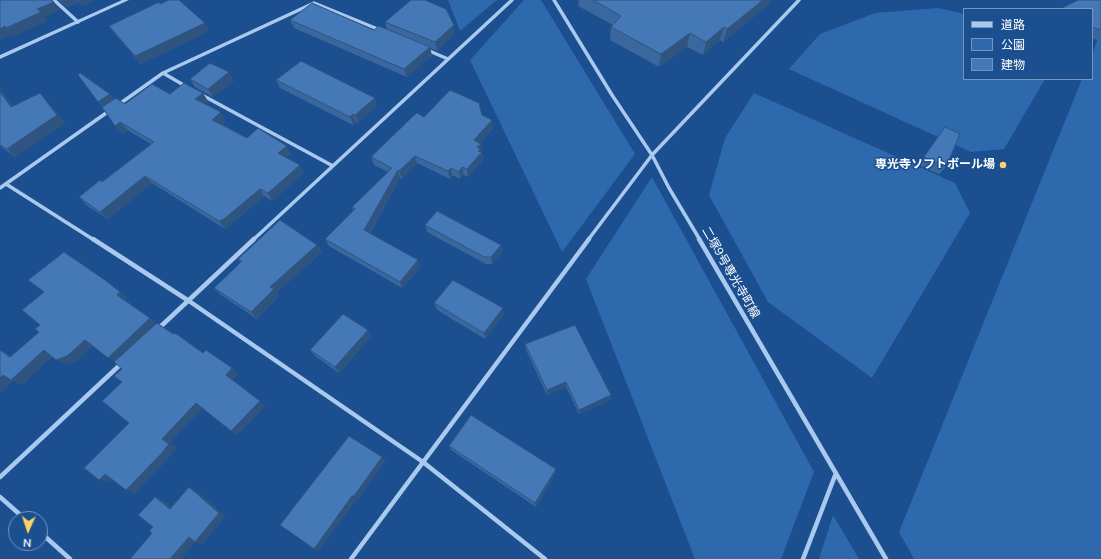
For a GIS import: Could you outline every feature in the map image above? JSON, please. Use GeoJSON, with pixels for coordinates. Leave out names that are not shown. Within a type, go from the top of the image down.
{"type":"FeatureCollection","features":[{"type":"Feature","properties":{"kind":"street"},"geometry":{"type":"LineString","coordinates":[[54,0],[78,22]]}},
{"type":"Feature","properties":{"kind":"street"},"geometry":{"type":"LineString","coordinates":[[0,57],[126,0]]}},
{"type":"Feature","properties":{"kind":"street"},"geometry":{"type":"LineString","coordinates":[[155,333],[512,0]]}},
{"type":"Feature","properties":{"kind":"street","name":"二塚9号専光寺町線"},"geometry":{"type":"LineString","coordinates":[[554,0],[612,95],[652,155],[669,188],[886,559]]}},
{"type":"Feature","properties":{"kind":"street"},"geometry":{"type":"LineString","coordinates":[[351,559],[652,155],[799,0]]}},
{"type":"Feature","properties":{"kind":"street"},"geometry":{"type":"LineString","coordinates":[[0,188],[163,73],[314,3],[385,32]]}},
{"type":"Feature","properties":{"kind":"street"},"geometry":{"type":"LineString","coordinates":[[420,47],[448,59]]}},
{"type":"Feature","properties":{"kind":"street"},"geometry":{"type":"LineString","coordinates":[[163,73],[190,88]]}},
{"type":"Feature","properties":{"kind":"street"},"geometry":{"type":"LineString","coordinates":[[197,92],[334,166]]}},
{"type":"Feature","properties":{"kind":"street"},"geometry":{"type":"LineString","coordinates":[[6,184],[189,301],[423,462],[545,559]]}},
{"type":"Feature","properties":{"kind":"street"},"geometry":{"type":"LineString","coordinates":[[0,477],[126,359]]}},
{"type":"Feature","properties":{"kind":"street"},"geometry":{"type":"LineString","coordinates":[[803,559],[836,473]]}},
{"type":"Feature","properties":{"kind":"street"},"geometry":{"type":"LineString","coordinates":[[0,497],[16,511]]}},
{"type":"Feature","properties":{"kind":"street"},"geometry":{"type":"LineString","coordinates":[[48,539],[70,559]]}},
{"type":"Feature","properties":{"kind":"green space"},"geometry":{"type":"Polygon","coordinates":[[[448,0],[497,0],[460,31],[448,0]]]}},
{"type":"Feature","properties":{"kind":"green space"},"geometry":{"type":"Polygon","coordinates":[[[524,0],[541,0],[635,154],[562,252],[470,60],[524,0]]]}},
{"type":"Feature","properties":{"kind":"green space"},"geometry":{"type":"Polygon","coordinates":[[[938,8],[963,14],[963,80],[1044,80],[1004,149],[971,152],[789,69],[820,34],[875,13],[938,8]]]}},
{"type":"Feature","properties":{"kind":"green space"},"geometry":{"type":"Polygon","coordinates":[[[1101,31],[1101,559],[914,559],[899,532],[1082,80],[1093,80],[1093,51],[1101,31]]]}},
{"type":"Feature","properties":{"kind":"green space"},"geometry":{"type":"Polygon","coordinates":[[[754,93],[955,183],[970,213],[872,378],[768,302],[709,195],[725,138],[754,93]]]}},
{"type":"Feature","properties":{"kind":"green space"},"geometry":{"type":"Polygon","coordinates":[[[652,177],[814,472],[781,559],[695,559],[586,279],[652,177]]]}},
{"type":"Feature","properties":{"kind":"green space"},"geometry":{"type":"Polygon","coordinates":[[[833,515],[859,559],[819,559],[833,515]]]}},
{"type":"Feature","properties":{"kind":"building"},"geometry":{"type":"Polygon","coordinates":[[[0,0],[52,0],[54,2],[37,9],[41,12],[6,28],[5,26],[0,29],[0,0]]]}},
{"type":"Feature","properties":{"kind":"building"},"geometry":{"type":"Polygon","coordinates":[[[169,0],[179,0],[205,23],[135,56],[109,26],[159,2],[160,4],[169,0]]]}},
{"type":"Feature","properties":{"kind":"building"},"geometry":{"type":"Polygon","coordinates":[[[411,0],[425,0],[446,9],[454,25],[435,42],[385,22],[411,0]]]}},
{"type":"Feature","properties":{"kind":"building"},"geometry":{"type":"Polygon","coordinates":[[[593,0],[763,0],[727,29],[724,27],[706,42],[690,33],[661,54],[611,27],[621,16],[593,0]]]}},
{"type":"Feature","properties":{"kind":"building"},"geometry":{"type":"Polygon","coordinates":[[[1078,0],[1101,0],[1101,30],[1093,27],[1093,8],[1062,8],[1078,0]]]}},
{"type":"Feature","properties":{"kind":"building"},"geometry":{"type":"Polygon","coordinates":[[[312,3],[374,30],[379,26],[430,47],[404,69],[290,20],[312,3]]]}},
{"type":"Feature","properties":{"kind":"building"},"geometry":{"type":"Polygon","coordinates":[[[301,61],[375,98],[355,115],[353,114],[350,117],[276,80],[301,61]]]}},
{"type":"Feature","properties":{"kind":"building"},"geometry":{"type":"Polygon","coordinates":[[[210,63],[229,72],[208,89],[190,79],[210,63]]]}},
{"type":"Feature","properties":{"kind":"building"},"geometry":{"type":"Polygon","coordinates":[[[80,73],[110,94],[98,102],[78,75],[80,73]]]}},
{"type":"Feature","properties":{"kind":"building"},"geometry":{"type":"Polygon","coordinates":[[[184,83],[203,93],[195,99],[221,112],[212,120],[247,138],[258,128],[287,146],[278,153],[300,165],[268,193],[260,189],[224,219],[219,221],[145,176],[100,212],[79,197],[100,180],[102,182],[154,142],[120,122],[115,126],[102,107],[116,98],[125,104],[152,84],[170,94],[184,83]]]}},
{"type":"Feature","properties":{"kind":"building"},"geometry":{"type":"Polygon","coordinates":[[[450,90],[479,103],[482,115],[492,120],[474,140],[481,144],[477,147],[480,149],[478,151],[482,152],[467,169],[462,167],[459,172],[451,168],[448,171],[415,156],[399,171],[398,170],[364,230],[418,260],[400,282],[325,239],[355,209],[352,207],[392,168],[371,157],[411,118],[417,113],[424,117],[450,90]]]}},
{"type":"Feature","properties":{"kind":"building"},"geometry":{"type":"Polygon","coordinates":[[[0,92],[11,107],[40,93],[57,115],[7,149],[0,145],[0,92]]]}},
{"type":"Feature","properties":{"kind":"building"},"geometry":{"type":"Polygon","coordinates":[[[945,127],[960,134],[946,167],[924,157],[945,127]]]}},
{"type":"Feature","properties":{"kind":"building"},"geometry":{"type":"Polygon","coordinates":[[[437,211],[501,245],[491,257],[484,257],[425,225],[437,211]]]}},
{"type":"Feature","properties":{"kind":"building"},"geometry":{"type":"Polygon","coordinates":[[[280,220],[317,245],[270,287],[274,289],[251,312],[214,288],[242,261],[238,259],[280,220]]]}},
{"type":"Feature","properties":{"kind":"building"},"geometry":{"type":"Polygon","coordinates":[[[64,252],[105,280],[120,292],[117,295],[150,318],[108,358],[85,340],[67,356],[56,360],[44,350],[11,380],[3,375],[0,378],[0,350],[10,357],[39,332],[35,329],[40,325],[22,310],[44,292],[28,280],[64,252]]]}},
{"type":"Feature","properties":{"kind":"building"},"geometry":{"type":"Polygon","coordinates":[[[453,280],[503,308],[484,333],[434,303],[453,280]]]}},
{"type":"Feature","properties":{"kind":"building"},"geometry":{"type":"Polygon","coordinates":[[[343,314],[368,330],[335,367],[310,350],[343,314]]]}},
{"type":"Feature","properties":{"kind":"building"},"geometry":{"type":"Polygon","coordinates":[[[157,323],[173,334],[175,333],[203,353],[206,350],[232,368],[226,375],[260,401],[231,431],[196,403],[162,439],[169,444],[161,454],[126,490],[105,474],[99,480],[84,468],[129,423],[102,401],[122,382],[114,376],[122,369],[114,362],[157,323]]]}},
{"type":"Feature","properties":{"kind":"building"},"geometry":{"type":"Polygon","coordinates":[[[575,325],[611,395],[579,410],[566,382],[547,390],[525,344],[575,325]]]}},
{"type":"Feature","properties":{"kind":"building"},"geometry":{"type":"Polygon","coordinates":[[[471,415],[556,469],[535,503],[449,446],[471,415]]]}},
{"type":"Feature","properties":{"kind":"building"},"geometry":{"type":"Polygon","coordinates":[[[349,436],[382,457],[314,549],[280,525],[349,436]]]}},
{"type":"Feature","properties":{"kind":"building"},"geometry":{"type":"Polygon","coordinates":[[[189,487],[219,513],[195,542],[189,537],[170,559],[130,559],[152,533],[149,531],[153,527],[138,515],[155,497],[170,509],[189,487]]]}},
{"type":"Feature","properties":{"kind":"place","name":"専光寺ソフトボール場"},"geometry":{"type":"Point","coordinates":[1003,165]}}]}
